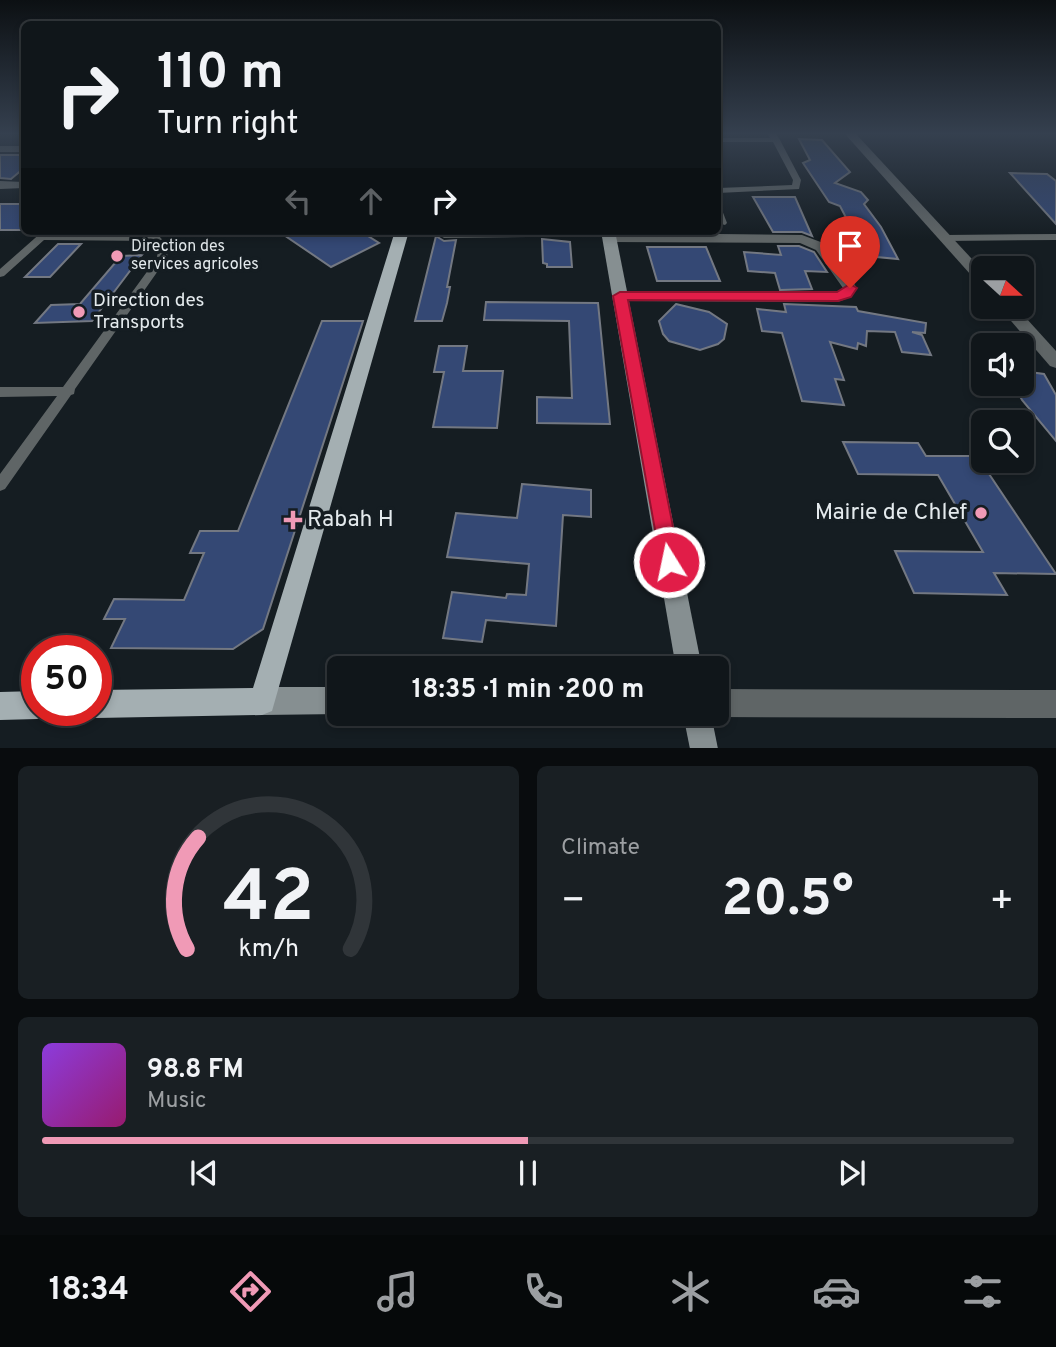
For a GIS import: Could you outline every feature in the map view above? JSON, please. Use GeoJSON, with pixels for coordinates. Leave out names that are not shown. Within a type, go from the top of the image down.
{"type":"FeatureCollection","features":[{"type":"Feature","properties":{"kind":"main road"},"geometry":{"type":"LineString","coordinates":[[262,701],[401,235]]}},
{"type":"Feature","properties":{"kind":"main road"},"geometry":{"type":"LineString","coordinates":[[609,235],[687,656]]}},
{"type":"Feature","properties":{"kind":"main road"},"geometry":{"type":"LineString","coordinates":[[112,704],[327,701]]}},
{"type":"Feature","properties":{"kind":"main road"},"geometry":{"type":"LineString","coordinates":[[0,706],[21,705]]}},
{"type":"Feature","properties":{"kind":"main road"},"geometry":{"type":"LineString","coordinates":[[699,726],[704,748]]}},
{"type":"Feature","properties":{"kind":"street"},"geometry":{"type":"LineString","coordinates":[[882,169],[971,267]]}},
{"type":"Feature","properties":{"kind":"street"},"geometry":{"type":"LineString","coordinates":[[0,186],[21,185]]}},
{"type":"Feature","properties":{"kind":"street"},"geometry":{"type":"LineString","coordinates":[[620,296],[838,297],[846,294],[850,288],[821,247],[802,239],[648,235]]}},
{"type":"Feature","properties":{"kind":"street"},"geometry":{"type":"LineString","coordinates":[[1018,319],[1056,362]]}},
{"type":"Feature","properties":{"kind":"street"},"geometry":{"type":"LineString","coordinates":[[729,703],[1056,704]]}},
{"type":"Feature","properties":{"kind":"lane"},"geometry":{"type":"LineString","coordinates":[[721,191],[796,187],[797,180],[791,169]]}},
{"type":"Feature","properties":{"kind":"lane"},"geometry":{"type":"LineString","coordinates":[[0,274],[44,235]]}},
{"type":"Feature","properties":{"kind":"lane"},"geometry":{"type":"LineString","coordinates":[[0,485],[70,391],[162,258],[163,246],[156,238],[92,235]]}},
{"type":"Feature","properties":{"kind":"lane"},"geometry":{"type":"LineString","coordinates":[[945,238],[1056,237]]}},
{"type":"Feature","properties":{"kind":"lane"},"geometry":{"type":"LineString","coordinates":[[0,392],[70,391]]}},
{"type":"Feature","properties":{"kind":"building"},"geometry":{"type":"Polygon","coordinates":[[[0,169],[21,169],[11,179],[0,178],[0,169]]]}},
{"type":"Feature","properties":{"kind":"building"},"geometry":{"type":"Polygon","coordinates":[[[807,169],[847,169],[850,172],[835,183],[861,192],[868,200],[864,204],[881,227],[898,259],[866,256],[840,206],[829,202],[807,169]]]}},
{"type":"Feature","properties":{"kind":"building"},"geometry":{"type":"Polygon","coordinates":[[[1010,173],[1047,174],[1056,181],[1056,224],[1010,173]]]}},
{"type":"Feature","properties":{"kind":"building"},"geometry":{"type":"Polygon","coordinates":[[[753,197],[795,197],[812,236],[802,232],[773,232],[753,197]]]}},
{"type":"Feature","properties":{"kind":"building"},"geometry":{"type":"Polygon","coordinates":[[[0,204],[21,204],[21,230],[0,230],[0,204]]]}},
{"type":"Feature","properties":{"kind":"building"},"geometry":{"type":"Polygon","coordinates":[[[284,235],[366,235],[379,243],[331,267],[284,235]]]}},
{"type":"Feature","properties":{"kind":"building"},"geometry":{"type":"Polygon","coordinates":[[[436,236],[444,241],[456,240],[447,287],[450,287],[447,303],[442,321],[415,321],[436,236]]]}},
{"type":"Feature","properties":{"kind":"building"},"geometry":{"type":"Polygon","coordinates":[[[542,239],[570,242],[572,267],[547,267],[547,264],[543,263],[542,239]]]}},
{"type":"Feature","properties":{"kind":"building"},"geometry":{"type":"Polygon","coordinates":[[[58,244],[81,244],[50,277],[25,277],[58,244]]]}},
{"type":"Feature","properties":{"kind":"building"},"geometry":{"type":"Polygon","coordinates":[[[778,246],[799,246],[814,252],[827,272],[805,271],[812,289],[780,290],[775,273],[748,271],[744,252],[781,255],[778,246]]]}},
{"type":"Feature","properties":{"kind":"building"},"geometry":{"type":"Polygon","coordinates":[[[647,247],[706,247],[720,281],[657,281],[647,247]]]}},
{"type":"Feature","properties":{"kind":"building"},"geometry":{"type":"Polygon","coordinates":[[[142,255],[92,321],[35,323],[51,305],[80,304],[121,256],[142,255]]]}},
{"type":"Feature","properties":{"kind":"building"},"geometry":{"type":"Polygon","coordinates":[[[486,302],[598,303],[610,424],[537,423],[537,397],[572,398],[569,321],[484,320],[486,302]]]}},
{"type":"Feature","properties":{"kind":"building"},"geometry":{"type":"Polygon","coordinates":[[[676,304],[709,312],[727,324],[724,339],[700,350],[669,341],[663,334],[659,321],[676,304]]]}},
{"type":"Feature","properties":{"kind":"building"},"geometry":{"type":"Polygon","coordinates":[[[784,304],[856,307],[858,311],[926,323],[925,333],[912,332],[922,335],[931,355],[902,352],[895,332],[867,331],[866,346],[858,343],[857,349],[830,342],[844,380],[835,379],[844,405],[802,401],[782,333],[762,331],[757,309],[786,312],[784,304]]]}},
{"type":"Feature","properties":{"kind":"building"},"geometry":{"type":"Polygon","coordinates":[[[322,321],[363,321],[263,629],[233,649],[112,648],[125,619],[104,619],[114,599],[184,600],[204,553],[190,553],[200,531],[238,531],[322,321]]]}},
{"type":"Feature","properties":{"kind":"building"},"geometry":{"type":"Polygon","coordinates":[[[439,346],[467,346],[463,371],[503,371],[497,428],[433,427],[444,372],[434,372],[439,346]]]}},
{"type":"Feature","properties":{"kind":"building"},"geometry":{"type":"Polygon","coordinates":[[[1034,373],[1044,374],[1056,395],[1056,441],[1034,414],[1034,410],[1030,410],[1020,396],[1034,396],[1034,373]]]}},
{"type":"Feature","properties":{"kind":"building","name":"Mairie de Chlef"},"geometry":{"type":"Polygon","coordinates":[[[843,442],[918,443],[926,456],[971,456],[971,473],[988,473],[1056,574],[994,573],[1007,595],[914,593],[895,551],[983,552],[938,475],[858,474],[843,442]]]}},
{"type":"Feature","properties":{"kind":"building"},"geometry":{"type":"Polygon","coordinates":[[[522,484],[591,490],[591,517],[563,515],[556,626],[486,620],[482,642],[443,638],[452,592],[506,598],[507,594],[526,595],[529,564],[447,557],[456,513],[517,518],[522,484]]]}},
{"type":"Feature","properties":{"kind":"place","name":"Direction des services agricoles"},"geometry":{"type":"Point","coordinates":[117,256]}},
{"type":"Feature","properties":{"kind":"place","name":"Direction des Transports"},"geometry":{"type":"Point","coordinates":[79,312]}},
{"type":"Feature","properties":{"kind":"place","name":"Mairie de Chlef"},"geometry":{"type":"Point","coordinates":[981,513]}},
{"type":"Feature","properties":{"kind":"place","name":"Rabah H"},"geometry":{"type":"Point","coordinates":[293,520]}},
{"type":"Feature","properties":{"kind":"route"},"geometry":{"type":"LineString","coordinates":[[669,562],[620,296],[838,297],[846,294],[850,288]]}}]}
